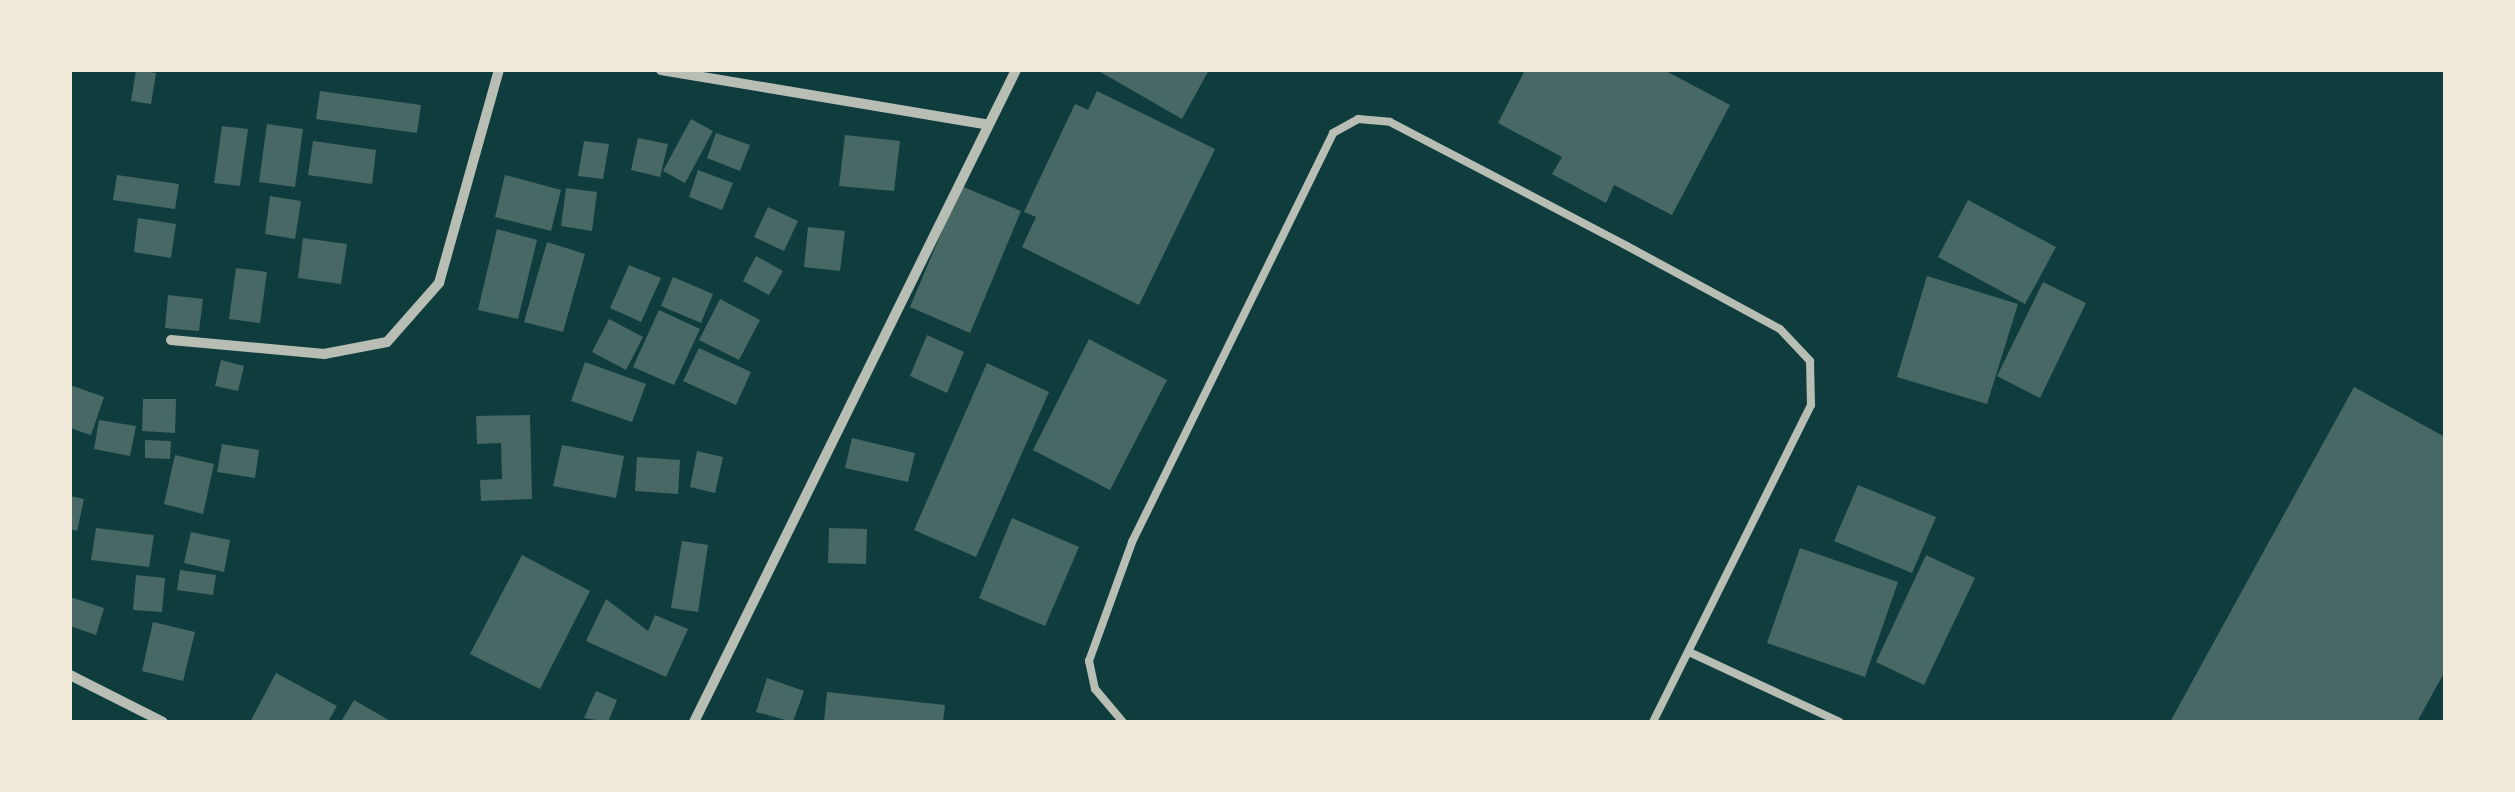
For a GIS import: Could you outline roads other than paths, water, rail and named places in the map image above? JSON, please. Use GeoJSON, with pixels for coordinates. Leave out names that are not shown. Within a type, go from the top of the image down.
{"type":"FeatureCollection","features":[{"type":"Feature","properties":{"kind":"street"},"geometry":{"type":"LineString","coordinates":[[171,340],[324,354],[387,342],[439,284],[499,70]]}},
{"type":"Feature","properties":{"kind":"street"},"geometry":{"type":"LineString","coordinates":[[661,70],[988,125]]}},
{"type":"Feature","properties":{"kind":"street"},"geometry":{"type":"LineString","coordinates":[[694,722],[1016,70]]}},
{"type":"Feature","properties":{"kind":"street"},"geometry":{"type":"LineString","coordinates":[[70,674],[162,722]]}},
{"type":"Feature","properties":{"kind":"lane"},"geometry":{"type":"LineString","coordinates":[[1123,722],[1095,690],[1090,661],[1132,542],[1334,133],[1358,120],[1390,122],[1628,246],[1780,329],[1810,361],[1811,405],[1653,722]]}},
{"type":"Feature","properties":{"kind":"lane"},"geometry":{"type":"LineString","coordinates":[[1689,652],[1840,722]]}}]}
